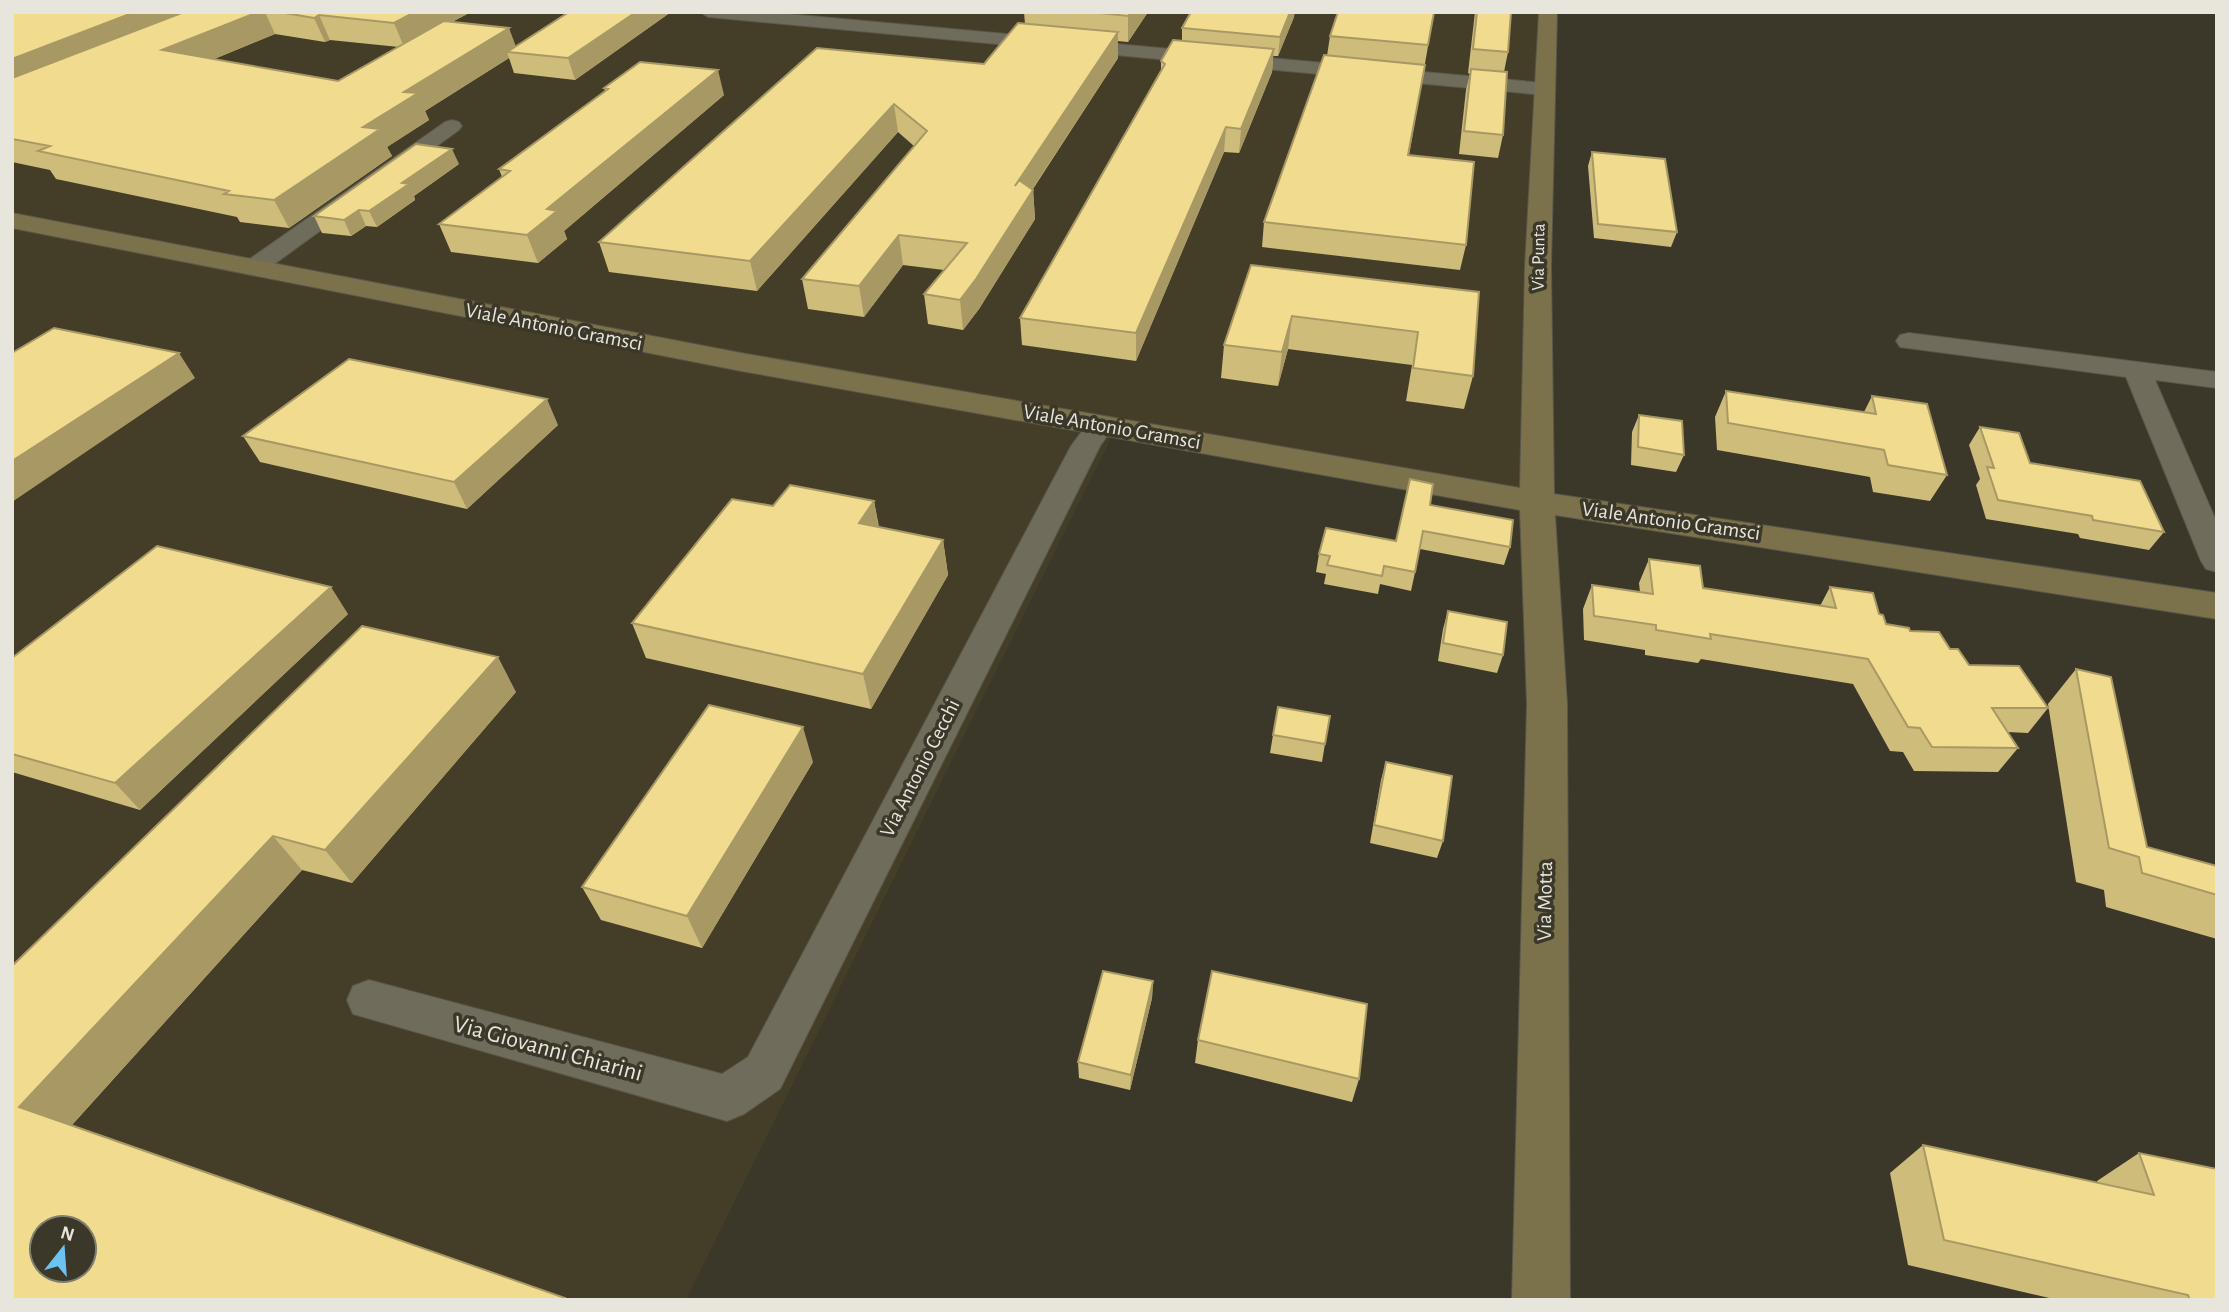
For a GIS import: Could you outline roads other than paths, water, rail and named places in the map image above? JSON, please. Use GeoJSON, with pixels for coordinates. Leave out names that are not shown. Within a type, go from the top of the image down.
{"type":"FeatureCollection","features":[{"type":"Feature","properties":{"kind":"street"},"geometry":{"type":"LineString","coordinates":[[708,12],[1544,89]]}},
{"type":"Feature","properties":{"kind":"street","name":"Via Punta"},"geometry":{"type":"LineString","coordinates":[[1537,502],[1538,266],[1548,12]]}},
{"type":"Feature","properties":{"kind":"street"},"geometry":{"type":"LineString","coordinates":[[253,268],[452,126]]}},
{"type":"Feature","properties":{"kind":"street","name":"Viale Antonio Gramsci"},"geometry":{"type":"LineString","coordinates":[[12,220],[687,353],[1537,502],[2217,606]]}},
{"type":"Feature","properties":{"kind":"street"},"geometry":{"type":"LineString","coordinates":[[1909,341],[2217,380]]}},
{"type":"Feature","properties":{"kind":"street"},"geometry":{"type":"LineString","coordinates":[[2137,370],[2217,561]]}},
{"type":"Feature","properties":{"kind":"street","name":"Via Antonio Cecchi"},"geometry":{"type":"LineString","coordinates":[[727,1098],[764,1073],[1080,457],[1101,425]]}},
{"type":"Feature","properties":{"kind":"street","name":"Via Motta"},"geometry":{"type":"LineString","coordinates":[[1537,502],[1547,704],[1541,1300]]}},
{"type":"Feature","properties":{"kind":"street","name":"Via Giovanni Chiarini"},"geometry":{"type":"LineString","coordinates":[[369,1000],[727,1098]]}}]}
